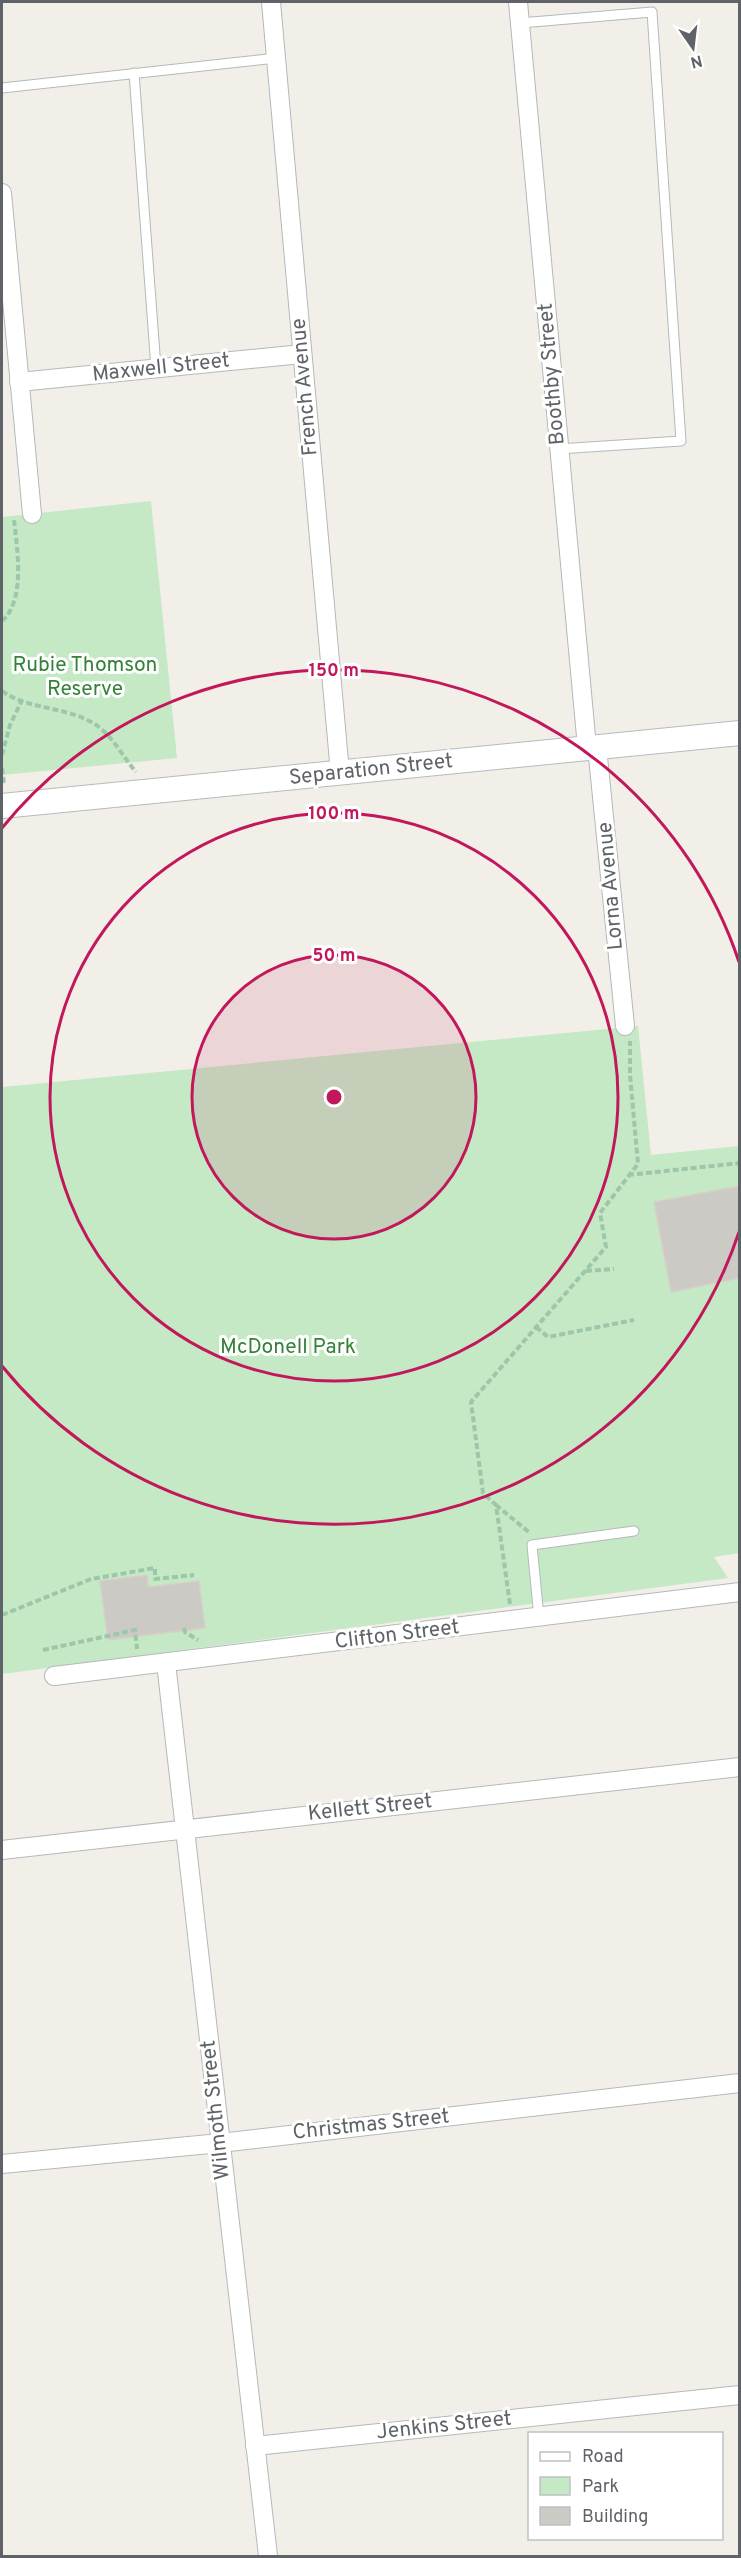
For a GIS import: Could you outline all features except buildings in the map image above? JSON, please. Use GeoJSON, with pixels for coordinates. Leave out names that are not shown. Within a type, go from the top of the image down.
{"type":"FeatureCollection","features":[{"type":"Feature","properties":{"kind":"street","name":"French Avenue"},"geometry":{"type":"LineString","coordinates":[[271,2],[340,773]]}},
{"type":"Feature","properties":{"kind":"street","name":"Boothby Street"},"geometry":{"type":"LineString","coordinates":[[518,2],[558,449],[592,747]]}},
{"type":"Feature","properties":{"kind":"street"},"geometry":{"type":"LineString","coordinates":[[2,193],[32,514]]}},
{"type":"Feature","properties":{"kind":"street","name":"Maxwell Street"},"geometry":{"type":"LineString","coordinates":[[19,382],[302,354]]}},
{"type":"Feature","properties":{"kind":"street","name":"Separation Street"},"geometry":{"type":"LineString","coordinates":[[3,795],[340,773],[740,733]]}},
{"type":"Feature","properties":{"kind":"street","name":"Lorna Avenue"},"geometry":{"type":"LineString","coordinates":[[592,747],[625,1026]]}},
{"type":"Feature","properties":{"kind":"street","name":"Clifton Street"},"geometry":{"type":"LineString","coordinates":[[54,1676],[740,1592]]}},
{"type":"Feature","properties":{"kind":"street","name":"Wilmoth Street"},"geometry":{"type":"LineString","coordinates":[[166,1663],[268,2556]]}},
{"type":"Feature","properties":{"kind":"street","name":"Kellett Street"},"geometry":{"type":"LineString","coordinates":[[2,1850],[740,1767]]}},
{"type":"Feature","properties":{"kind":"street","name":"Christmas Street"},"geometry":{"type":"LineString","coordinates":[[2,2164],[220,2143],[740,2083]]}},
{"type":"Feature","properties":{"kind":"street","name":"Jenkins Street"},"geometry":{"type":"LineString","coordinates":[[255,2446],[740,2395]]}},
{"type":"Feature","properties":{"kind":"lane"},"geometry":{"type":"LineString","coordinates":[[520,23],[652,12],[681,441],[558,449]]}},
{"type":"Feature","properties":{"kind":"lane"},"geometry":{"type":"LineString","coordinates":[[2,88],[276,58]]}},
{"type":"Feature","properties":{"kind":"lane"},"geometry":{"type":"LineString","coordinates":[[134,74],[156,368]]}},
{"type":"Feature","properties":{"kind":"lane"},"geometry":{"type":"LineString","coordinates":[[539,1618],[532,1545],[634,1531]]}},
{"type":"Feature","properties":{"kind":"path"},"geometry":{"type":"LineString","coordinates":[[2,621],[9,615],[15,593],[17,571],[13,516]]}},
{"type":"Feature","properties":{"kind":"path"},"geometry":{"type":"LineString","coordinates":[[2,690],[21,702],[94,723],[110,738],[136,773]]}},
{"type":"Feature","properties":{"kind":"path"},"geometry":{"type":"LineString","coordinates":[[2,755],[10,724],[21,702]]}},
{"type":"Feature","properties":{"kind":"path"},"geometry":{"type":"LineString","coordinates":[[2,768],[3,795]]}},
{"type":"Feature","properties":{"kind":"path"},"geometry":{"type":"LineString","coordinates":[[542,1544],[483,1493],[471,1402],[606,1247],[600,1213],[638,1164],[630,1038],[625,1026]]}},
{"type":"Feature","properties":{"kind":"path"},"geometry":{"type":"LineString","coordinates":[[628,1175],[740,1163]]}},
{"type":"Feature","properties":{"kind":"path"},"geometry":{"type":"LineString","coordinates":[[586,1271],[614,1269]]}},
{"type":"Feature","properties":{"kind":"path"},"geometry":{"type":"LineString","coordinates":[[536,1328],[548,1337],[634,1320]]}},
{"type":"Feature","properties":{"kind":"path"},"geometry":{"type":"LineString","coordinates":[[496,1505],[513,1621]]}},
{"type":"Feature","properties":{"kind":"path"},"geometry":{"type":"LineString","coordinates":[[2,1615],[105,1576],[155,1568],[155,1579],[194,1575]]}},
{"type":"Feature","properties":{"kind":"path"},"geometry":{"type":"LineString","coordinates":[[42,1650],[135,1630],[139,1665]]}},
{"type":"Feature","properties":{"kind":"green space","name":"Rubie Thomson Reserve"},"geometry":{"type":"Polygon","coordinates":[[[151,501],[177,758],[2,775],[2,517],[151,501]]]}},
{"type":"Feature","properties":{"kind":"green space","name":"McDonell Park"},"geometry":{"type":"Polygon","coordinates":[[[638,1026],[651,1155],[739,1146],[739,1553],[714,1557],[728,1578],[2,1674],[2,1087],[638,1026]]]}}]}
